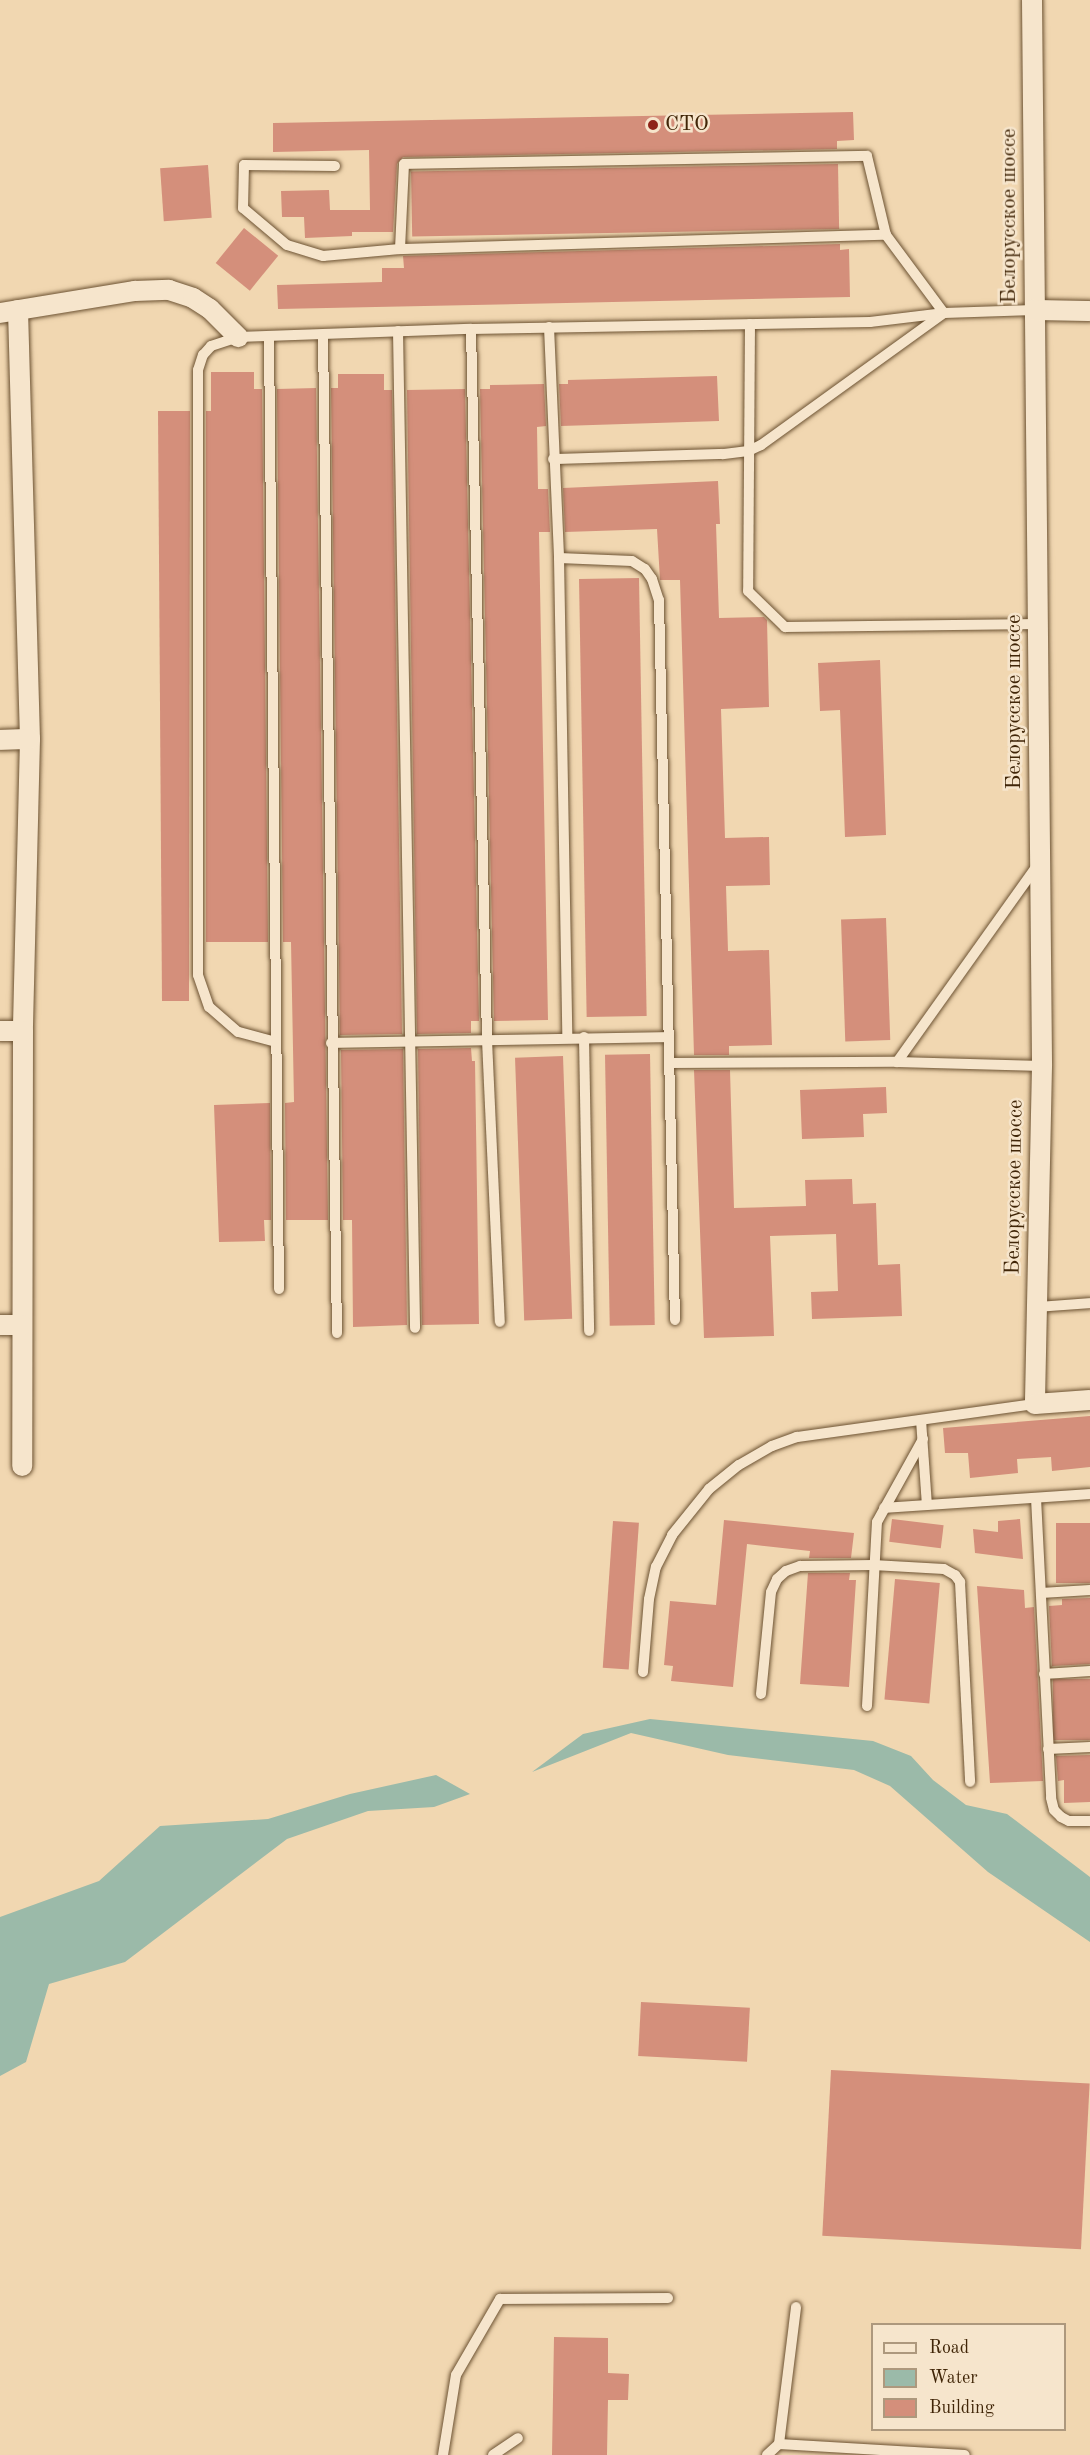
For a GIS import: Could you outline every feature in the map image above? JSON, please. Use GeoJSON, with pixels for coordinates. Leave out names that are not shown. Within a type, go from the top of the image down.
{"type":"FeatureCollection","features":[{"type":"Feature","properties":{"kind":"street","name":"Белорусское шоссе"},"geometry":{"type":"LineString","coordinates":[[1032,0],[1042,1066],[1035,1404]]}},
{"type":"Feature","properties":{"kind":"street"},"geometry":{"type":"LineString","coordinates":[[22,1466],[23,1031],[30,739],[9,311],[135,291],[169,290],[193,298],[210,309],[238,337]]}},
{"type":"Feature","properties":{"kind":"street"},"geometry":{"type":"LineString","coordinates":[[1034,310],[1090,311]]}},
{"type":"Feature","properties":{"kind":"street"},"geometry":{"type":"LineString","coordinates":[[0,740],[30,739]]}},
{"type":"Feature","properties":{"kind":"street"},"geometry":{"type":"LineString","coordinates":[[0,1031],[23,1031]]}},
{"type":"Feature","properties":{"kind":"street"},"geometry":{"type":"LineString","coordinates":[[0,1325],[22,1325]]}},
{"type":"Feature","properties":{"kind":"street"},"geometry":{"type":"LineString","coordinates":[[1035,1404],[1090,1400]]}},
{"type":"Feature","properties":{"kind":"lane"},"geometry":{"type":"LineString","coordinates":[[400,249],[404,164],[867,156],[886,236],[944,313]]}},
{"type":"Feature","properties":{"kind":"lane"},"geometry":{"type":"LineString","coordinates":[[335,166],[244,165],[243,208],[287,245],[324,256],[400,249],[886,236]]}},
{"type":"Feature","properties":{"kind":"lane"},"geometry":{"type":"LineString","coordinates":[[276,1042],[237,1032],[230,1026],[209,1007],[198,975],[198,370],[203,355],[211,346],[238,337],[549,327],[870,322],[944,313],[1034,310]]}},
{"type":"Feature","properties":{"kind":"lane"},"geometry":{"type":"LineString","coordinates":[[553,459],[722,454],[748,451],[761,445],[944,313]]}},
{"type":"Feature","properties":{"kind":"lane"},"geometry":{"type":"LineString","coordinates":[[750,324],[748,591],[785,627],[1039,624]]}},
{"type":"Feature","properties":{"kind":"lane"},"geometry":{"type":"LineString","coordinates":[[549,327],[559,558],[567,1037]]}},
{"type":"Feature","properties":{"kind":"lane"},"geometry":{"type":"LineString","coordinates":[[471,329],[487,1040],[500,1322]]}},
{"type":"Feature","properties":{"kind":"lane"},"geometry":{"type":"LineString","coordinates":[[398,331],[415,1328]]}},
{"type":"Feature","properties":{"kind":"lane"},"geometry":{"type":"LineString","coordinates":[[324,335],[331,1043],[337,1333]]}},
{"type":"Feature","properties":{"kind":"lane"},"geometry":{"type":"LineString","coordinates":[[269,336],[279,1289]]}},
{"type":"Feature","properties":{"kind":"lane"},"geometry":{"type":"LineString","coordinates":[[559,558],[632,561],[645,569],[652,579],[659,600],[675,1320]]}},
{"type":"Feature","properties":{"kind":"lane"},"geometry":{"type":"LineString","coordinates":[[897,1062],[1040,861]]}},
{"type":"Feature","properties":{"kind":"lane"},"geometry":{"type":"LineString","coordinates":[[331,1043],[567,1037],[669,1037]]}},
{"type":"Feature","properties":{"kind":"lane"},"geometry":{"type":"LineString","coordinates":[[584,1037],[589,1331]]}},
{"type":"Feature","properties":{"kind":"lane"},"geometry":{"type":"LineString","coordinates":[[669,1063],[897,1062],[1042,1066]]}},
{"type":"Feature","properties":{"kind":"lane"},"geometry":{"type":"LineString","coordinates":[[1037,1307],[1090,1303]]}},
{"type":"Feature","properties":{"kind":"lane"},"geometry":{"type":"LineString","coordinates":[[643,1672],[649,1599],[656,1567],[672,1535],[709,1489],[739,1465],[772,1446],[797,1437],[1035,1404]]}},
{"type":"Feature","properties":{"kind":"lane"},"geometry":{"type":"LineString","coordinates":[[921,1420],[927,1505]]}},
{"type":"Feature","properties":{"kind":"lane"},"geometry":{"type":"LineString","coordinates":[[867,1706],[877,1522],[923,1439]]}},
{"type":"Feature","properties":{"kind":"lane"},"geometry":{"type":"LineString","coordinates":[[884,1508],[1090,1494]]}},
{"type":"Feature","properties":{"kind":"lane"},"geometry":{"type":"LineString","coordinates":[[1036,1498],[1051,1798],[1054,1810],[1069,1821],[1090,1821]]}},
{"type":"Feature","properties":{"kind":"lane"},"geometry":{"type":"LineString","coordinates":[[762,1694],[771,1592],[777,1579],[786,1571],[800,1566],[873,1565],[944,1569],[955,1575],[960,1582],[970,1782]]}},
{"type":"Feature","properties":{"kind":"lane"},"geometry":{"type":"LineString","coordinates":[[1041,1593],[1090,1590]]}},
{"type":"Feature","properties":{"kind":"lane"},"geometry":{"type":"LineString","coordinates":[[1044,1674],[1090,1671]]}},
{"type":"Feature","properties":{"kind":"lane"},"geometry":{"type":"LineString","coordinates":[[1048,1749],[1090,1747]]}},
{"type":"Feature","properties":{"kind":"lane"},"geometry":{"type":"LineString","coordinates":[[443,2455],[456,2375],[500,2299],[668,2298]]}},
{"type":"Feature","properties":{"kind":"lane"},"geometry":{"type":"LineString","coordinates":[[767,2455],[779,2444],[796,2307]]}},
{"type":"Feature","properties":{"kind":"lane"},"geometry":{"type":"LineString","coordinates":[[493,2455],[518,2438]]}},
{"type":"Feature","properties":{"kind":"lane"},"geometry":{"type":"LineString","coordinates":[[779,2444],[965,2455]]}},
{"type":"Feature","properties":{"kind":"water"},"geometry":{"type":"Polygon","coordinates":[[[650,1719],[873,1741],[911,1756],[933,1780],[966,1805],[1007,1814],[1090,1877],[1090,1942],[988,1872],[890,1786],[854,1770],[728,1755],[631,1733],[532,1772],[583,1734],[650,1719]]]}},
{"type":"Feature","properties":{"kind":"water"},"geometry":{"type":"Polygon","coordinates":[[[436,1775],[470,1794],[434,1807],[368,1811],[287,1839],[125,1962],[49,1984],[26,2062],[0,2076],[0,1917],[99,1881],[160,1826],[268,1819],[350,1794],[436,1775]]]}},
{"type":"Feature","properties":{"kind":"building"},"geometry":{"type":"Polygon","coordinates":[[[853,112],[854,140],[837,141],[837,149],[403,157],[397,164],[393,232],[352,232],[352,236],[305,238],[304,217],[282,217],[281,191],[329,190],[330,210],[370,210],[369,150],[273,152],[273,123],[853,112]]]}},
{"type":"Feature","properties":{"kind":"building"},"geometry":{"type":"Polygon","coordinates":[[[838,164],[839,229],[412,236],[411,171],[838,164]]]}},
{"type":"Feature","properties":{"kind":"building"},"geometry":{"type":"Polygon","coordinates":[[[208,165],[212,218],[164,221],[160,168],[208,165]]]}},
{"type":"Feature","properties":{"kind":"building"},"geometry":{"type":"Polygon","coordinates":[[[244,228],[278,256],[250,291],[216,263],[244,228]]]}},
{"type":"Feature","properties":{"kind":"building"},"geometry":{"type":"Polygon","coordinates":[[[840,244],[840,250],[849,249],[850,297],[278,309],[277,285],[382,282],[382,268],[404,268],[403,256],[840,244]]]}},
{"type":"Feature","properties":{"kind":"building"},"geometry":{"type":"Polygon","coordinates":[[[211,372],[254,372],[254,389],[262,389],[268,942],[206,942],[206,411],[211,411],[211,372]]]}},
{"type":"Feature","properties":{"kind":"building"},"geometry":{"type":"Polygon","coordinates":[[[338,374],[384,374],[384,390],[392,390],[402,1034],[340,1035],[331,388],[338,388],[338,374]]]}},
{"type":"Feature","properties":{"kind":"building"},"geometry":{"type":"Polygon","coordinates":[[[717,376],[719,421],[561,426],[559,384],[568,384],[568,380],[717,376]]]}},
{"type":"Feature","properties":{"kind":"building"},"geometry":{"type":"Polygon","coordinates":[[[544,384],[546,426],[537,427],[538,489],[548,489],[550,532],[539,532],[548,1020],[494,1021],[480,389],[490,389],[490,385],[544,384]]]}},
{"type":"Feature","properties":{"kind":"building"},"geometry":{"type":"Polygon","coordinates":[[[316,388],[328,1220],[286,1220],[285,1103],[294,1102],[291,942],[283,942],[277,389],[316,388]]]}},
{"type":"Feature","properties":{"kind":"building"},"geometry":{"type":"Polygon","coordinates":[[[465,389],[479,1021],[471,1021],[471,1033],[417,1034],[407,390],[465,389]]]}},
{"type":"Feature","properties":{"kind":"building"},"geometry":{"type":"Polygon","coordinates":[[[158,411],[190,411],[189,1001],[162,1001],[158,411]]]}},
{"type":"Feature","properties":{"kind":"building"},"geometry":{"type":"Polygon","coordinates":[[[718,481],[720,524],[716,524],[719,618],[764,617],[767,620],[769,707],[721,709],[725,838],[769,837],[770,885],[726,886],[728,951],[769,950],[772,1045],[729,1046],[729,1055],[694,1055],[680,580],[660,580],[657,529],[565,532],[563,488],[718,481]]]}},
{"type":"Feature","properties":{"kind":"building"},"geometry":{"type":"Polygon","coordinates":[[[639,578],[647,1016],[587,1017],[579,579],[639,578]]]}},
{"type":"Feature","properties":{"kind":"building"},"geometry":{"type":"Polygon","coordinates":[[[880,660],[886,835],[845,837],[840,710],[820,711],[818,663],[880,660]]]}},
{"type":"Feature","properties":{"kind":"building"},"geometry":{"type":"Polygon","coordinates":[[[886,918],[890,1040],[845,1041],[841,920],[886,918]]]}},
{"type":"Feature","properties":{"kind":"building"},"geometry":{"type":"Polygon","coordinates":[[[471,1048],[472,1061],[475,1061],[479,1324],[422,1325],[418,1049],[471,1048]]]}},
{"type":"Feature","properties":{"kind":"building"},"geometry":{"type":"Polygon","coordinates":[[[403,1049],[407,1325],[353,1327],[352,1220],[343,1220],[341,1050],[403,1049]]]}},
{"type":"Feature","properties":{"kind":"building"},"geometry":{"type":"Polygon","coordinates":[[[650,1054],[655,1325],[610,1326],[605,1055],[650,1054]]]}},
{"type":"Feature","properties":{"kind":"building"},"geometry":{"type":"Polygon","coordinates":[[[563,1056],[572,1319],[524,1321],[515,1058],[563,1056]]]}},
{"type":"Feature","properties":{"kind":"building"},"geometry":{"type":"Polygon","coordinates":[[[694,1070],[730,1070],[734,1208],[806,1206],[805,1180],[852,1179],[853,1204],[876,1203],[878,1265],[900,1264],[902,1316],[812,1319],[811,1292],[838,1291],[836,1234],[770,1236],[774,1336],[704,1338],[694,1070]]]}},
{"type":"Feature","properties":{"kind":"building"},"geometry":{"type":"Polygon","coordinates":[[[886,1087],[887,1113],[863,1114],[864,1137],[802,1139],[800,1090],[886,1087]]]}},
{"type":"Feature","properties":{"kind":"building"},"geometry":{"type":"Polygon","coordinates":[[[270,1103],[271,1220],[264,1220],[265,1241],[219,1242],[214,1105],[270,1103]]]}},
{"type":"Feature","properties":{"kind":"building"},"geometry":{"type":"Polygon","coordinates":[[[1090,1416],[1090,1467],[1052,1471],[1051,1457],[1017,1459],[1018,1473],[970,1478],[968,1453],[945,1453],[943,1428],[1090,1416]]]}},
{"type":"Feature","properties":{"kind":"building"},"geometry":{"type":"Polygon","coordinates":[[[892,1519],[944,1525],[941,1548],[889,1542],[892,1519]]]}},
{"type":"Feature","properties":{"kind":"building"},"geometry":{"type":"Polygon","coordinates":[[[1020,1519],[1023,1559],[975,1553],[973,1529],[998,1532],[998,1521],[1020,1519]]]}},
{"type":"Feature","properties":{"kind":"building"},"geometry":{"type":"Polygon","coordinates":[[[724,1520],[854,1533],[851,1558],[809,1558],[810,1551],[747,1544],[733,1687],[671,1681],[673,1666],[664,1665],[670,1601],[716,1605],[724,1520]]]}},
{"type":"Feature","properties":{"kind":"building"},"geometry":{"type":"Polygon","coordinates":[[[613,1521],[639,1523],[629,1669],[603,1668],[613,1521]]]}},
{"type":"Feature","properties":{"kind":"building"},"geometry":{"type":"Polygon","coordinates":[[[1056,1523],[1090,1523],[1090,1583],[1056,1583],[1056,1523]]]}},
{"type":"Feature","properties":{"kind":"building"},"geometry":{"type":"Polygon","coordinates":[[[808,1573],[850,1573],[849,1580],[856,1580],[849,1687],[800,1684],[808,1573]]]}},
{"type":"Feature","properties":{"kind":"building"},"geometry":{"type":"Polygon","coordinates":[[[895,1579],[940,1583],[929,1703],[884,1700],[895,1579]]]}},
{"type":"Feature","properties":{"kind":"building"},"geometry":{"type":"Polygon","coordinates":[[[977,1586],[1024,1590],[1025,1608],[1034,1607],[1043,1781],[990,1783],[977,1586]]]}},
{"type":"Feature","properties":{"kind":"building"},"geometry":{"type":"Polygon","coordinates":[[[1090,1598],[1090,1664],[1052,1666],[1049,1606],[1062,1605],[1062,1599],[1090,1598]]]}},
{"type":"Feature","properties":{"kind":"building"},"geometry":{"type":"Polygon","coordinates":[[[1053,1679],[1090,1679],[1090,1740],[1053,1740],[1053,1679]]]}},
{"type":"Feature","properties":{"kind":"building"},"geometry":{"type":"Polygon","coordinates":[[[1090,1755],[1090,1802],[1064,1803],[1064,1780],[1058,1781],[1056,1756],[1090,1755]]]}},
{"type":"Feature","properties":{"kind":"building"},"geometry":{"type":"Polygon","coordinates":[[[641,2002],[750,2008],[747,2062],[638,2056],[641,2002]]]}},
{"type":"Feature","properties":{"kind":"building"},"geometry":{"type":"Polygon","coordinates":[[[831,2070],[1090,2084],[1081,2249],[822,2236],[831,2070]]]}},
{"type":"Feature","properties":{"kind":"building"},"geometry":{"type":"Polygon","coordinates":[[[554,2337],[608,2338],[608,2373],[629,2374],[628,2400],[608,2400],[607,2455],[552,2455],[554,2337]]]}},
{"type":"Feature","properties":{"kind":"place","name":"СТО"},"geometry":{"type":"Point","coordinates":[653,125]}}]}
